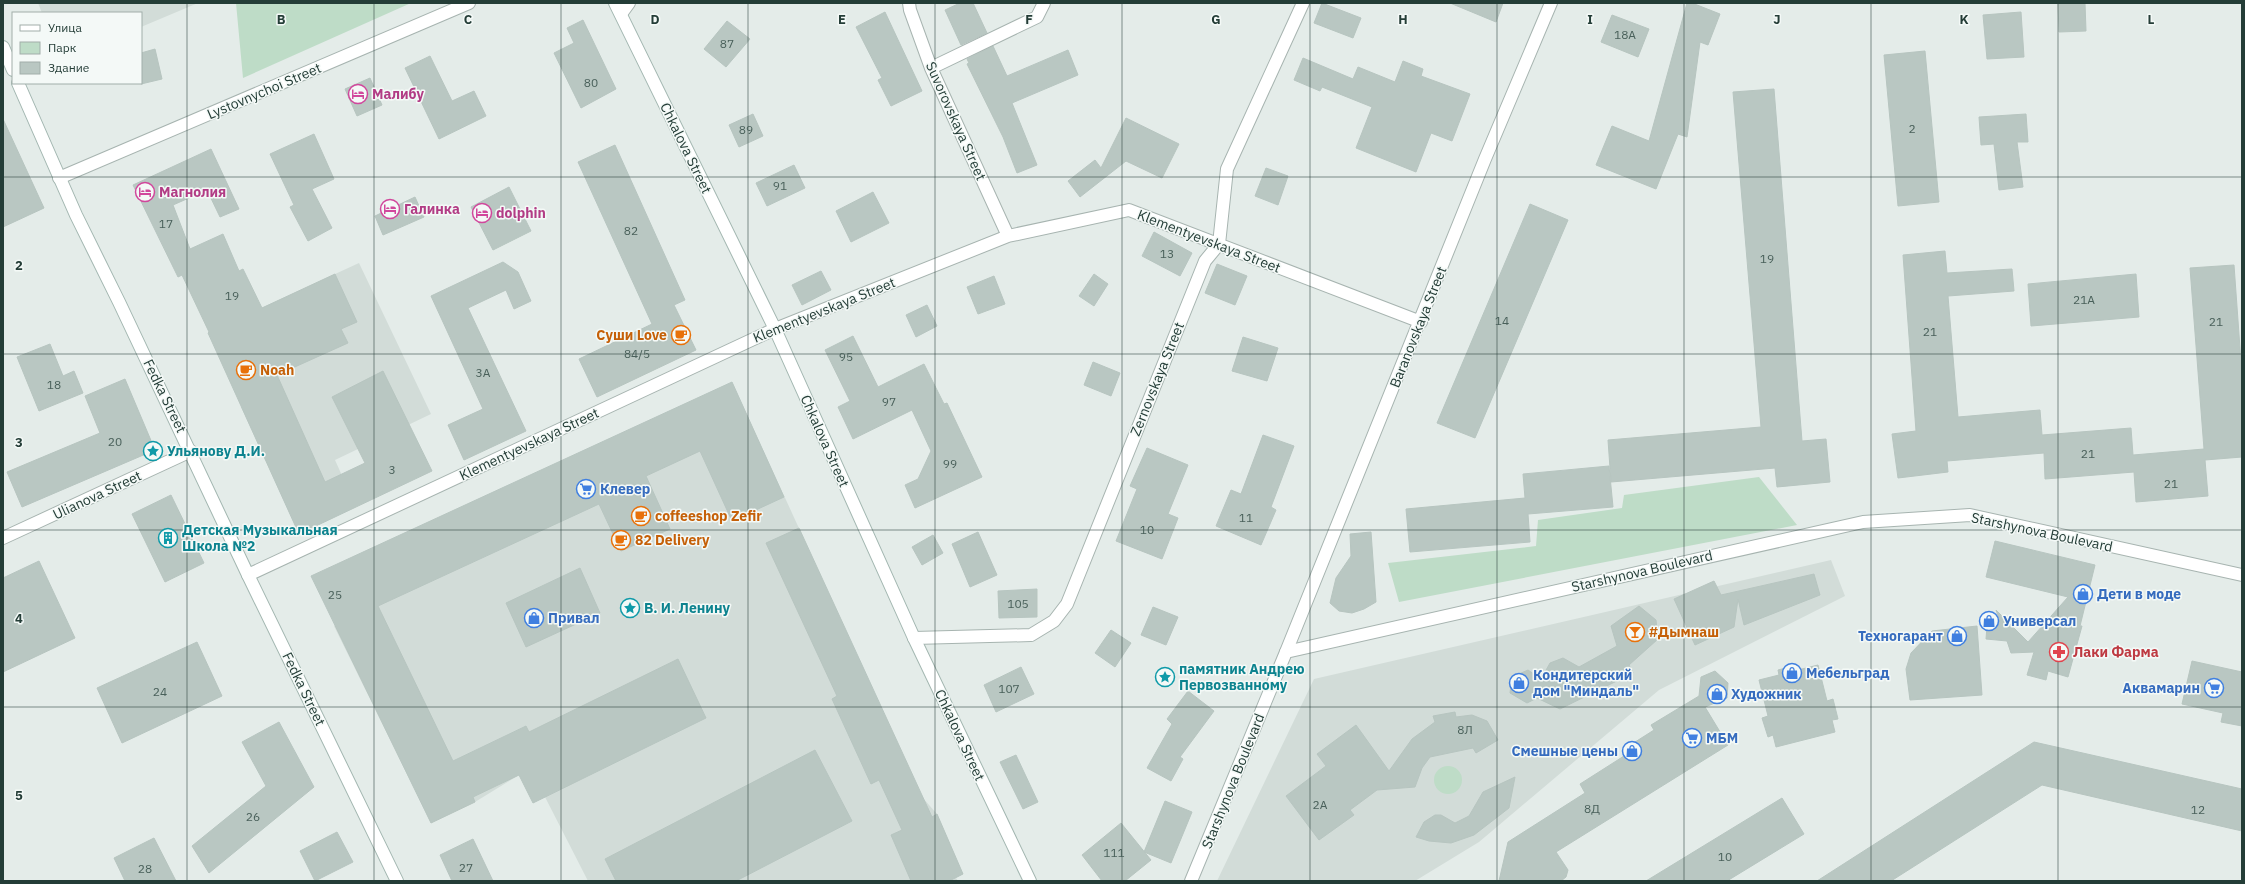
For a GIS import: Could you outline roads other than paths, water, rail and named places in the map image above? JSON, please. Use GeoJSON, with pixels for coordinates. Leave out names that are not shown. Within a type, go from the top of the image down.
{"type":"FeatureCollection","features":[{"type":"Feature","properties":{"kind":"street","name":"Lystovnychoi Street"},"geometry":{"type":"LineString","coordinates":[[59,178],[469,3]]}},
{"type":"Feature","properties":{"kind":"street","name":"Chkalova Street"},"geometry":{"type":"LineString","coordinates":[[615,3],[775,329],[914,638],[1030,881]]}},
{"type":"Feature","properties":{"kind":"street"},"geometry":{"type":"LineString","coordinates":[[621,14],[629,3]]}},
{"type":"Feature","properties":{"kind":"street","name":"Suvorovskaya Street"},"geometry":{"type":"LineString","coordinates":[[909,3],[910,10],[931,68],[1008,236]]}},
{"type":"Feature","properties":{"kind":"street"},"geometry":{"type":"LineString","coordinates":[[931,68],[1037,17],[1044,3]]}},
{"type":"Feature","properties":{"kind":"street"},"geometry":{"type":"LineString","coordinates":[[1219,244],[1226,169],[1303,3]]}},
{"type":"Feature","properties":{"kind":"street","name":"Baranovskaya Street"},"geometry":{"type":"LineString","coordinates":[[1286,652],[1485,160],[1551,3]]}},
{"type":"Feature","properties":{"kind":"street"},"geometry":{"type":"LineString","coordinates":[[3,47],[12,68]]}},
{"type":"Feature","properties":{"kind":"street","name":"Fedka Street"},"geometry":{"type":"LineString","coordinates":[[18,84],[59,178],[191,451],[248,574],[397,881]]}},
{"type":"Feature","properties":{"kind":"street","name":"Klementyevskaya Street"},"geometry":{"type":"LineString","coordinates":[[248,574],[775,329],[1008,236],[1129,210],[1420,322]]}},
{"type":"Feature","properties":{"kind":"street","name":"Zernovskaya Street"},"geometry":{"type":"LineString","coordinates":[[914,638],[1031,635],[1054,621],[1067,604],[1204,261],[1219,244]]}},
{"type":"Feature","properties":{"kind":"street","name":"Ulianova Street"},"geometry":{"type":"LineString","coordinates":[[3,538],[191,451]]}},
{"type":"Feature","properties":{"kind":"street","name":"Starshynova Boulevard"},"geometry":{"type":"LineString","coordinates":[[1191,881],[1286,652],[1863,522],[1970,515],[2242,575]]}},
{"type":"Feature","properties":{"kind":"place","name":"Малибу"},"geometry":{"type":"Point","coordinates":[358,94]}},
{"type":"Feature","properties":{"kind":"place","name":"Магнолия"},"geometry":{"type":"Point","coordinates":[145,192]}},
{"type":"Feature","properties":{"kind":"place","name":"Галинка"},"geometry":{"type":"Point","coordinates":[390,209]}},
{"type":"Feature","properties":{"kind":"place","name":"dolphin"},"geometry":{"type":"Point","coordinates":[482,213]}},
{"type":"Feature","properties":{"kind":"place","name":"Суши Love"},"geometry":{"type":"Point","coordinates":[681,335]}},
{"type":"Feature","properties":{"kind":"place","name":"Noah"},"geometry":{"type":"Point","coordinates":[246,370]}},
{"type":"Feature","properties":{"kind":"place","name":"Ульянову Д.И."},"geometry":{"type":"Point","coordinates":[153,451]}},
{"type":"Feature","properties":{"kind":"place","name":"Клевер"},"geometry":{"type":"Point","coordinates":[586,489]}},
{"type":"Feature","properties":{"kind":"place","name":"coffeeshop Zefir"},"geometry":{"type":"Point","coordinates":[641,516]}},
{"type":"Feature","properties":{"kind":"place","name":"Детская Музыкальная Школа №2"},"geometry":{"type":"Point","coordinates":[168,538]}},
{"type":"Feature","properties":{"kind":"place","name":"82 Delivery"},"geometry":{"type":"Point","coordinates":[621,540]}},
{"type":"Feature","properties":{"kind":"place","name":"Дети в моде"},"geometry":{"type":"Point","coordinates":[2083,594]}},
{"type":"Feature","properties":{"kind":"place","name":"В. И. Ленину"},"geometry":{"type":"Point","coordinates":[630,608]}},
{"type":"Feature","properties":{"kind":"place","name":"Привал"},"geometry":{"type":"Point","coordinates":[534,618]}},
{"type":"Feature","properties":{"kind":"place","name":"Универсал"},"geometry":{"type":"Point","coordinates":[1989,621]}},
{"type":"Feature","properties":{"kind":"place","name":"#Дымнаш"},"geometry":{"type":"Point","coordinates":[1635,632]}},
{"type":"Feature","properties":{"kind":"place","name":"Техногарант"},"geometry":{"type":"Point","coordinates":[1957,636]}},
{"type":"Feature","properties":{"kind":"place","name":"Лаки Фарма"},"geometry":{"type":"Point","coordinates":[2059,652]}},
{"type":"Feature","properties":{"kind":"place","name":"Мебельград"},"geometry":{"type":"Point","coordinates":[1792,673]}},
{"type":"Feature","properties":{"kind":"place","name":"памятник Андрею Первозванному"},"geometry":{"type":"Point","coordinates":[1165,677]}},
{"type":"Feature","properties":{"kind":"place","name":"Кондитерский дом \"Миндаль\""},"geometry":{"type":"Point","coordinates":[1519,683]}},
{"type":"Feature","properties":{"kind":"place","name":"Аквамарин"},"geometry":{"type":"Point","coordinates":[2214,688]}},
{"type":"Feature","properties":{"kind":"place","name":"Художник"},"geometry":{"type":"Point","coordinates":[1717,694]}},
{"type":"Feature","properties":{"kind":"place","name":"МБМ"},"geometry":{"type":"Point","coordinates":[1692,738]}},
{"type":"Feature","properties":{"kind":"place","name":"Смешные цены"},"geometry":{"type":"Point","coordinates":[1632,751]}}]}
